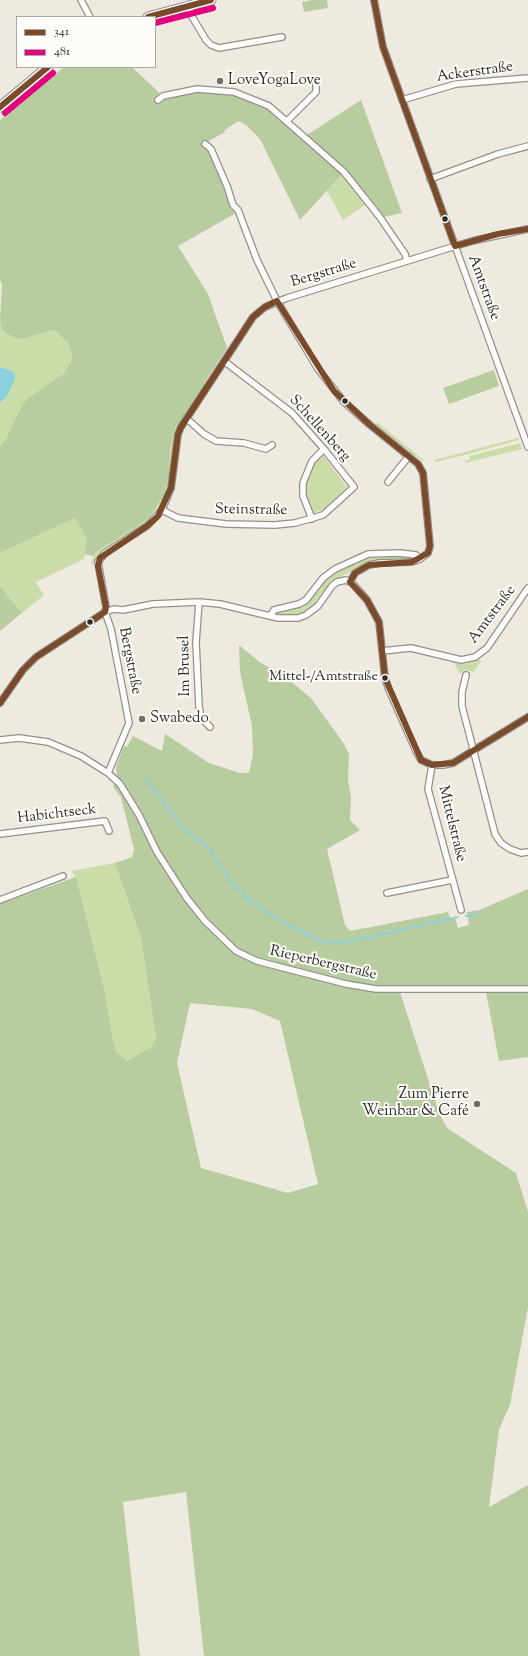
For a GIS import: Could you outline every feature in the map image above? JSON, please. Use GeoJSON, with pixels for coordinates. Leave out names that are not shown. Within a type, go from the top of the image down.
{"type":"FeatureCollection","features":[{"type":"Feature","properties":{"kind":"main road"},"geometry":{"type":"LineString","coordinates":[[152,16],[211,0]]}},
{"type":"Feature","properties":{"kind":"main road"},"geometry":{"type":"LineString","coordinates":[[0,107],[47,68]]}},
{"type":"Feature","properties":{"kind":"street"},"geometry":{"type":"LineString","coordinates":[[81,0],[89,16]]}},
{"type":"Feature","properties":{"kind":"street","name":"Amtstraße"},"geometry":{"type":"LineString","coordinates":[[374,0],[383,48],[528,447]]}},
{"type":"Feature","properties":{"kind":"street"},"geometry":{"type":"LineString","coordinates":[[189,6],[192,15],[206,40],[211,45],[219,48],[282,37]]}},
{"type":"Feature","properties":{"kind":"street","name":"Ackerstraße"},"geometry":{"type":"LineString","coordinates":[[402,100],[456,84],[528,78]]}},
{"type":"Feature","properties":{"kind":"street"},"geometry":{"type":"LineString","coordinates":[[287,121],[316,92],[316,80]]}},
{"type":"Feature","properties":{"kind":"street"},"geometry":{"type":"LineString","coordinates":[[158,100],[163,96],[197,89],[234,92],[269,106],[344,172],[405,254],[407,261]]}},
{"type":"Feature","properties":{"kind":"street"},"geometry":{"type":"LineString","coordinates":[[205,144],[211,149],[227,186],[230,197],[238,210],[257,260],[277,302],[334,391],[370,425],[418,464],[423,473],[430,546],[428,553],[420,559],[412,562],[380,563],[369,565],[355,573],[350,582]]}},
{"type":"Feature","properties":{"kind":"street"},"geometry":{"type":"LineString","coordinates":[[430,179],[498,154],[528,146]]}},
{"type":"Feature","properties":{"kind":"street","name":"Bergstraße"},"geometry":{"type":"LineString","coordinates":[[108,774],[129,723],[111,630],[106,612],[98,566],[100,558],[105,553],[147,526],[162,510],[171,488],[178,434],[186,418],[253,317],[265,307],[277,302],[455,246],[498,234],[528,229]]}},
{"type":"Feature","properties":{"kind":"street","name":"Schellenberg"},"geometry":{"type":"LineString","coordinates":[[224,360],[292,413],[324,449],[354,487]]}},
{"type":"Feature","properties":{"kind":"street"},"geometry":{"type":"LineString","coordinates":[[186,418],[204,434],[216,441],[244,443],[266,449],[272,445]]}},
{"type":"Feature","properties":{"kind":"street"},"geometry":{"type":"LineString","coordinates":[[312,519],[303,496],[303,483],[312,462],[324,449]]}},
{"type":"Feature","properties":{"kind":"street"},"geometry":{"type":"LineString","coordinates":[[388,482],[408,456]]}},
{"type":"Feature","properties":{"kind":"street","name":"Steinstraße"},"geometry":{"type":"LineString","coordinates":[[162,510],[178,518],[226,524],[275,525],[295,523],[323,515],[354,487]]}},
{"type":"Feature","properties":{"kind":"street"},"geometry":{"type":"LineString","coordinates":[[270,616],[274,610],[299,604],[306,600],[322,578],[334,569],[368,554],[400,552],[416,555],[420,559]]}},
{"type":"Feature","properties":{"kind":"street"},"geometry":{"type":"LineString","coordinates":[[0,703],[23,670],[36,657],[106,612],[114,609],[123,610],[153,604],[199,602],[220,604],[285,619],[306,615],[318,606],[332,586],[343,581],[350,582],[368,600],[379,622],[385,678],[397,709],[421,760],[432,765],[443,766],[452,763],[528,717]]}},
{"type":"Feature","properties":{"kind":"street","name":"Amtstraße"},"geometry":{"type":"LineString","coordinates":[[382,651],[411,648],[461,660],[475,657],[487,648],[528,588]]}},
{"type":"Feature","properties":{"kind":"street","name":"Im Brusel"},"geometry":{"type":"LineString","coordinates":[[199,602],[196,642],[199,706],[201,717],[210,727]]}},
{"type":"Feature","properties":{"kind":"street"},"geometry":{"type":"LineString","coordinates":[[466,675],[462,692],[462,706],[495,834],[501,843],[510,849],[521,853],[528,852]]}},
{"type":"Feature","properties":{"kind":"street","name":"Rieperbergstraße"},"geometry":{"type":"LineString","coordinates":[[0,740],[19,738],[48,742],[81,756],[120,784],[139,814],[157,852],[186,897],[205,921],[236,950],[257,961],[294,972],[376,989],[528,989]]}},
{"type":"Feature","properties":{"kind":"street","name":"Mittelstraße"},"geometry":{"type":"LineString","coordinates":[[432,765],[428,789],[461,910]]}},
{"type":"Feature","properties":{"kind":"street","name":"Habichtseck"},"geometry":{"type":"LineString","coordinates":[[0,834],[105,821],[109,831]]}},
{"type":"Feature","properties":{"kind":"street"},"geometry":{"type":"LineString","coordinates":[[0,900],[63,876]]}},
{"type":"Feature","properties":{"kind":"street","name":"Mittelstraße"},"geometry":{"type":"LineString","coordinates":[[387,893],[452,880]]}},
{"type":"Feature","properties":{"kind":"green space"},"geometry":{"type":"Polygon","coordinates":[[[327,0],[328,8],[304,12],[302,2],[327,0]]]}},
{"type":"Feature","properties":{"kind":"green space"},"geometry":{"type":"Polygon","coordinates":[[[63,68],[133,68],[166,99],[197,92],[234,95],[267,108],[342,174],[300,220],[260,139],[246,125],[238,121],[224,131],[225,132],[209,141],[210,144],[207,144],[225,188],[224,191],[236,213],[178,246],[208,294],[227,348],[175,428],[170,447],[169,474],[164,494],[151,515],[140,524],[97,551],[94,556],[84,554],[87,539],[75,518],[0,553],[0,447],[6,439],[20,409],[27,399],[63,374],[71,362],[72,355],[68,343],[54,330],[22,339],[14,338],[2,330],[0,321],[2,284],[0,280],[0,120],[63,68]]]}},
{"type":"Feature","properties":{"kind":"green space"},"geometry":{"type":"Polygon","coordinates":[[[361,100],[402,213],[383,217],[347,170],[307,135],[361,100]]]}},
{"type":"Feature","properties":{"kind":"green space"},"geometry":{"type":"Polygon","coordinates":[[[342,174],[365,205],[343,220],[327,191],[342,174]]]}},
{"type":"Feature","properties":{"kind":"green space"},"geometry":{"type":"Polygon","coordinates":[[[0,321],[2,330],[14,338],[22,339],[54,330],[68,343],[72,355],[72,362],[68,369],[20,409],[6,439],[0,447],[0,321]]]}},
{"type":"Feature","properties":{"kind":"green space"},"geometry":{"type":"Polygon","coordinates":[[[494,370],[499,386],[449,404],[443,388],[494,370]]]}},
{"type":"Feature","properties":{"kind":"green space"},"geometry":{"type":"Polygon","coordinates":[[[203,383],[205,385],[177,427],[169,482],[164,497],[157,509],[141,527],[100,552],[92,566],[92,560],[97,551],[164,494],[169,474],[170,447],[175,428],[203,383]]]}},
{"type":"Feature","properties":{"kind":"green space"},"geometry":{"type":"Polygon","coordinates":[[[377,422],[426,462],[421,460],[375,425],[377,422]]]}},
{"type":"Feature","properties":{"kind":"green space"},"geometry":{"type":"Polygon","coordinates":[[[518,438],[519,440],[465,455],[435,462],[434,460],[518,438]]]}},
{"type":"Feature","properties":{"kind":"green space"},"geometry":{"type":"Polygon","coordinates":[[[520,443],[522,449],[465,463],[465,461],[469,460],[470,456],[520,443]]]}},
{"type":"Feature","properties":{"kind":"green space"},"geometry":{"type":"Polygon","coordinates":[[[322,454],[347,487],[325,508],[315,513],[312,512],[306,497],[305,486],[309,472],[322,454]]]}},
{"type":"Feature","properties":{"kind":"green space"},"geometry":{"type":"Polygon","coordinates":[[[75,518],[87,539],[84,559],[36,582],[44,595],[22,613],[0,586],[0,553],[75,518]]]}},
{"type":"Feature","properties":{"kind":"green space"},"geometry":{"type":"Polygon","coordinates":[[[370,556],[405,556],[416,558],[370,562],[332,581],[315,602],[316,605],[304,614],[286,616],[275,615],[275,612],[302,605],[319,585],[334,572],[370,556]]]}},
{"type":"Feature","properties":{"kind":"green space"},"geometry":{"type":"Polygon","coordinates":[[[0,586],[22,613],[0,631],[0,586]]]}},
{"type":"Feature","properties":{"kind":"green space"},"geometry":{"type":"Polygon","coordinates":[[[239,645],[261,663],[284,676],[311,698],[344,744],[349,754],[348,780],[351,797],[350,820],[360,830],[327,849],[345,925],[350,931],[448,912],[450,918],[455,917],[458,928],[469,925],[467,912],[479,910],[528,889],[528,1057],[499,1061],[485,987],[399,989],[439,1113],[447,1128],[516,1173],[528,1212],[528,1307],[510,1405],[499,1429],[489,1507],[528,1485],[528,1656],[204,1656],[186,1492],[123,1502],[140,1656],[0,1656],[0,904],[76,877],[104,989],[113,1041],[117,1053],[127,1061],[151,1047],[156,1038],[141,938],[115,863],[132,857],[134,849],[121,797],[113,787],[117,778],[116,767],[124,746],[127,747],[133,736],[162,751],[165,734],[209,763],[240,773],[249,773],[253,754],[252,726],[240,672],[239,645]],[[190,1003],[177,1063],[201,1168],[288,1193],[318,1184],[280,1021],[252,1009],[190,1003]]]}},
{"type":"Feature","properties":{"kind":"green space"},"geometry":{"type":"Polygon","coordinates":[[[479,659],[481,661],[474,672],[464,670],[460,674],[454,663],[466,664],[479,659]]]}},
{"type":"Feature","properties":{"kind":"green space"},"geometry":{"type":"Polygon","coordinates":[[[115,863],[141,938],[156,1038],[151,1047],[127,1061],[117,1054],[113,1041],[104,989],[76,877],[71,871],[115,863]]]}},
{"type":"Feature","properties":{"kind":"water"},"geometry":{"type":"Polygon","coordinates":[[[0,367],[14,372],[15,379],[7,396],[0,403],[0,367]]]}},
{"type":"Feature","properties":{"kind":"waterway"},"geometry":{"type":"LineString","coordinates":[[144,777],[182,826],[211,850],[230,881],[251,901],[279,920],[320,941],[337,943],[350,941],[458,917]]}},
{"type":"Feature","properties":{"kind":"waterway"},"geometry":{"type":"LineString","coordinates":[[466,916],[477,915]]}},
{"type":"Feature","properties":{"kind":"transit line","name":"341"},"geometry":{"type":"LineString","coordinates":[[152,16],[211,0]]}},
{"type":"Feature","properties":{"kind":"transit line","name":"341"},"geometry":{"type":"LineString","coordinates":[[374,0],[383,47],[455,246]]}},
{"type":"Feature","properties":{"kind":"transit line","name":"481"},"geometry":{"type":"LineString","coordinates":[[156,23],[213,8]]}},
{"type":"Feature","properties":{"kind":"transit line","name":"341"},"geometry":{"type":"LineString","coordinates":[[0,107],[47,68]]}},
{"type":"Feature","properties":{"kind":"transit line","name":"481"},"geometry":{"type":"LineString","coordinates":[[5,113],[53,73]]}},
{"type":"Feature","properties":{"kind":"transit line","name":"341"},"geometry":{"type":"LineString","coordinates":[[455,246],[498,234],[528,229]]}},
{"type":"Feature","properties":{"kind":"transit line","name":"341"},"geometry":{"type":"LineString","coordinates":[[277,301],[334,391],[370,425],[418,464],[423,473],[430,546],[428,553],[412,562],[369,565],[355,573],[350,582]]}},
{"type":"Feature","properties":{"kind":"transit line","name":"341"},"geometry":{"type":"LineString","coordinates":[[105,612],[106,607],[98,566],[100,558],[147,526],[158,516],[171,488],[178,434],[181,427],[253,317],[265,307],[277,301]]}},
{"type":"Feature","properties":{"kind":"transit line","name":"341"},"geometry":{"type":"LineString","coordinates":[[350,582],[367,600],[379,622],[385,678],[421,760],[432,765],[453,763],[528,717]]}},
{"type":"Feature","properties":{"kind":"transit line","name":"341"},"geometry":{"type":"LineString","coordinates":[[0,703],[23,670],[36,657],[105,612]]}},
{"type":"Feature","properties":{"kind":"place","name":"LoveYogaLove"},"geometry":{"type":"Point","coordinates":[220,81]}},
{"type":"Feature","properties":{"kind":"place","name":"Mittel-/Amtstraße"},"geometry":{"type":"Point","coordinates":[385,678]}},
{"type":"Feature","properties":{"kind":"place","name":"Swabedo"},"geometry":{"type":"Point","coordinates":[142,719]}},
{"type":"Feature","properties":{"kind":"place","name":"Zum Pierre Weinbar & Café"},"geometry":{"type":"Point","coordinates":[477,1104]}}]}
